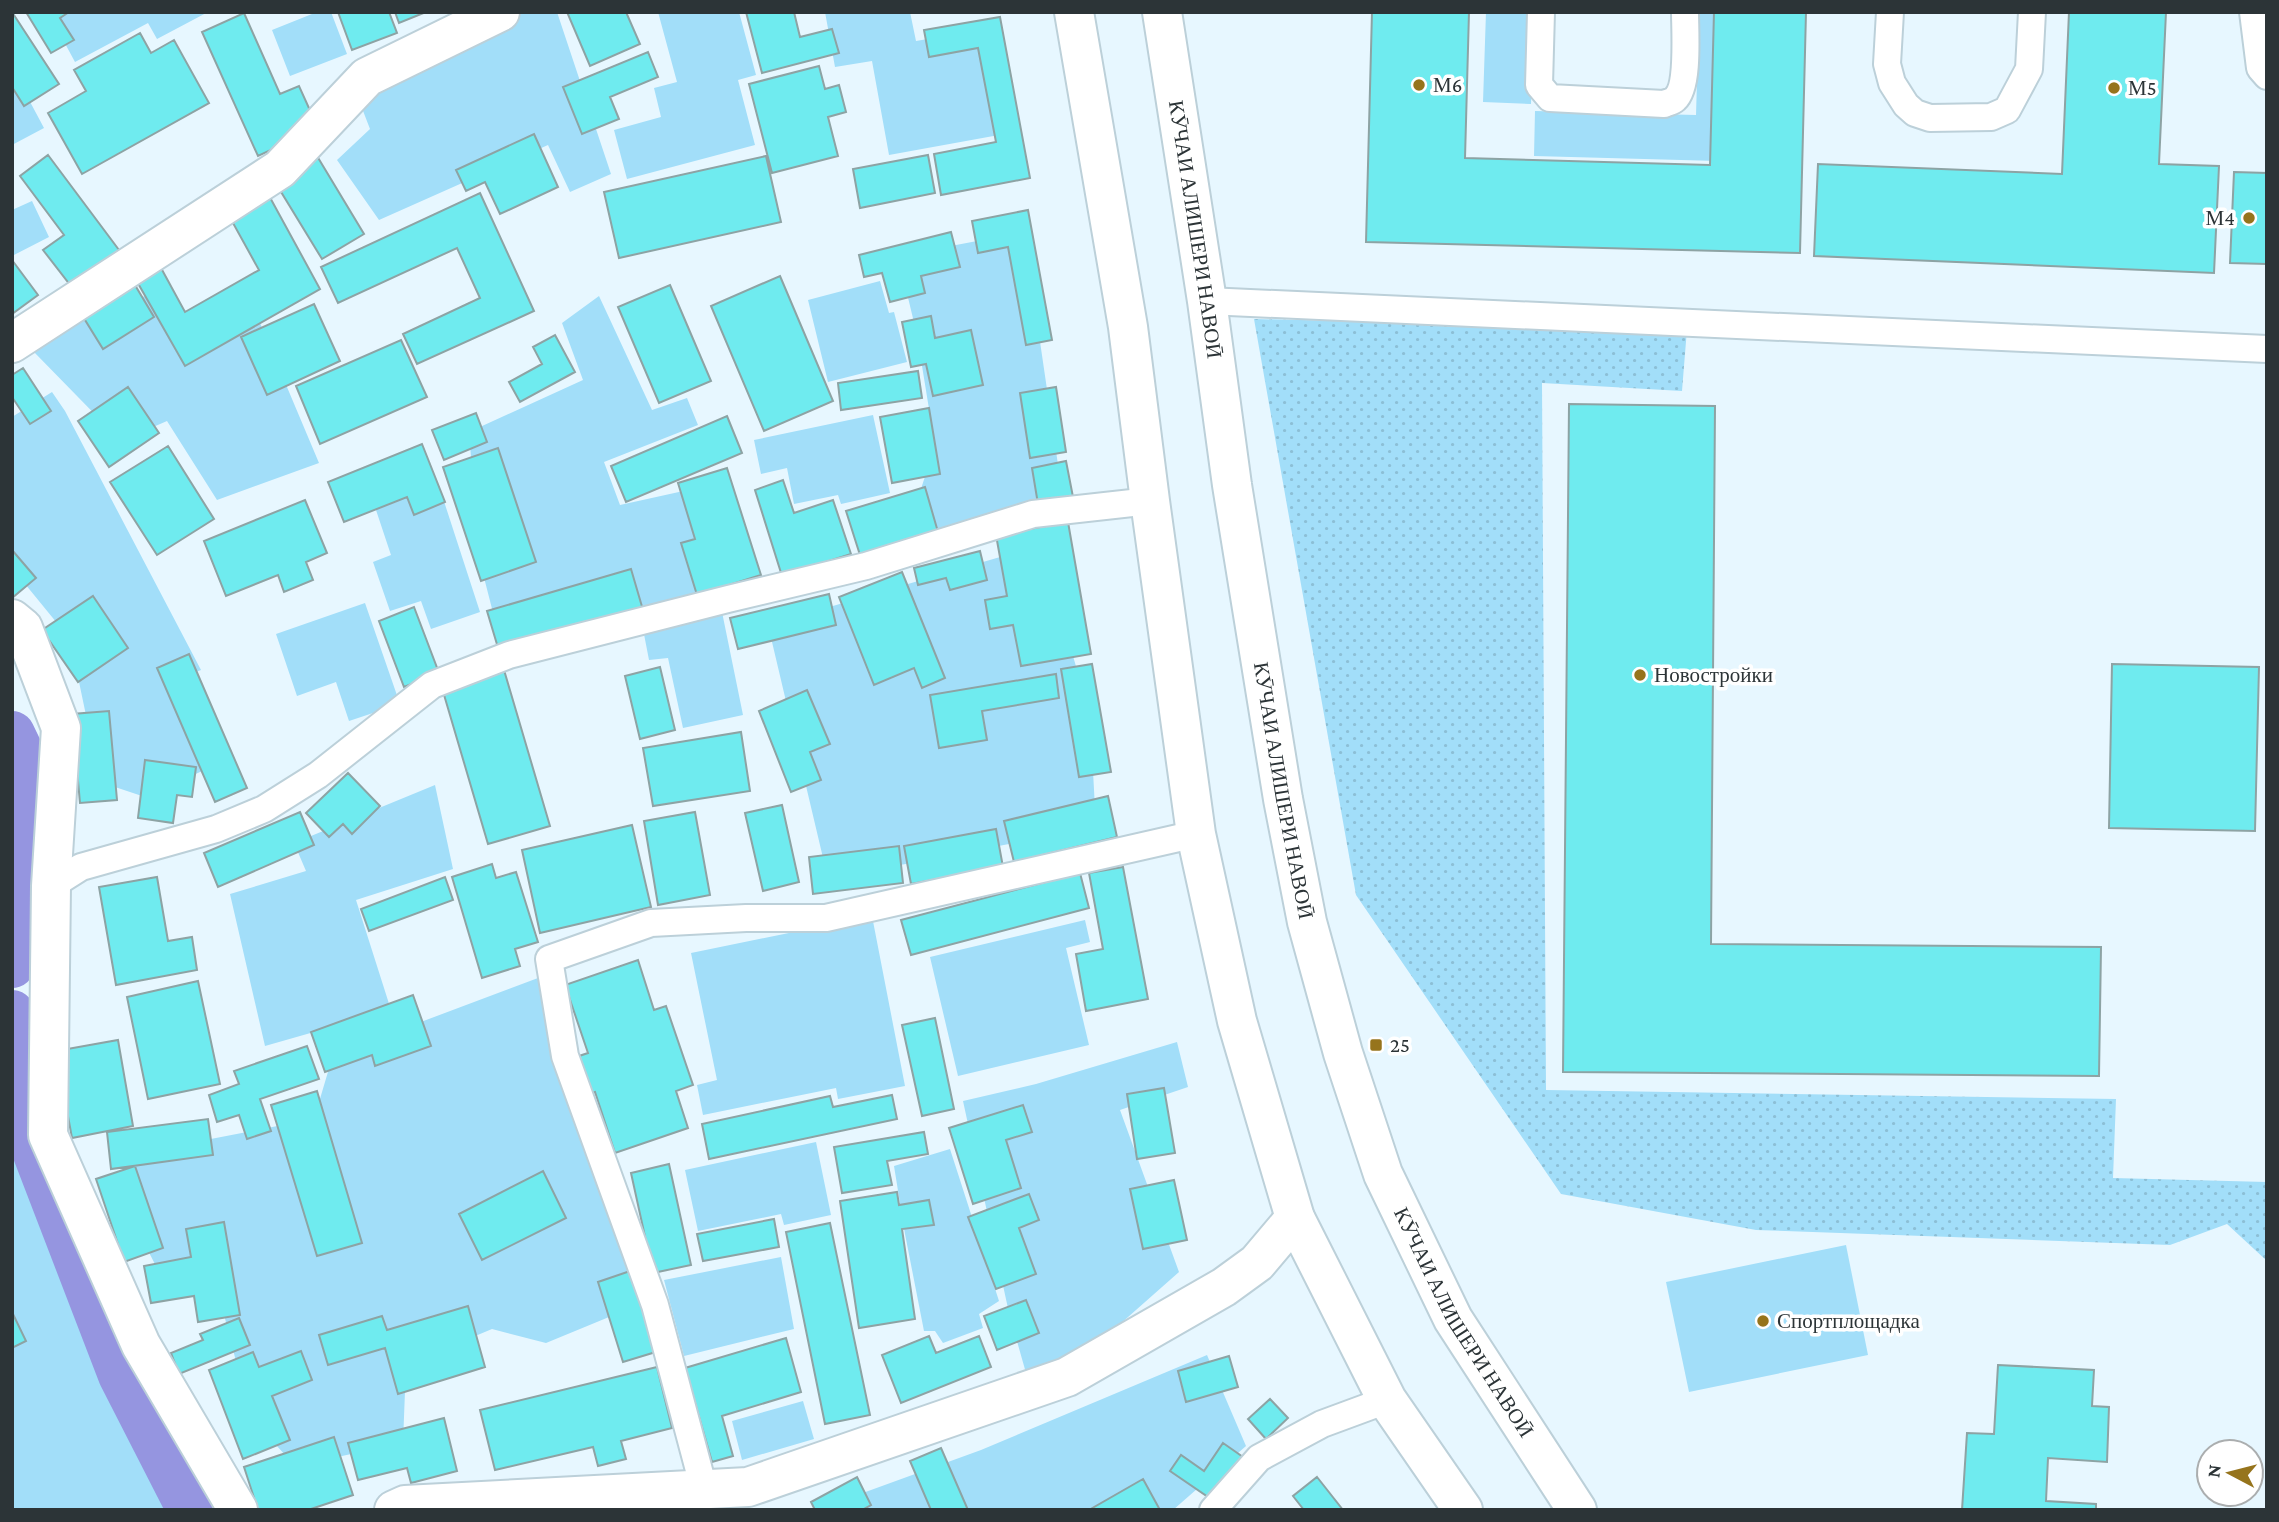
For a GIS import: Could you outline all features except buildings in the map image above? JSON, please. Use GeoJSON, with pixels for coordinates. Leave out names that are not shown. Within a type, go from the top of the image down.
{"type":"FeatureCollection","features":[{"type":"Feature","properties":{"kind":"street"},"geometry":{"type":"LineString","coordinates":[[12,343],[281,169],[368,77],[500,12]]}},
{"type":"Feature","properties":{"kind":"street"},"geometry":{"type":"LineString","coordinates":[[1074,12],[1128,327],[1196,834],[1237,1021],[1295,1218],[1387,1400],[1463,1510]]}},
{"type":"Feature","properties":{"kind":"street","name":"КӮЧАИ АЛИШЕРИ НАВОӢ"},"geometry":{"type":"LineString","coordinates":[[1162,12],[1283,799],[1307,922],[1343,1053],[1383,1174],[1453,1319],[1577,1510]]}},
{"type":"Feature","properties":{"kind":"street"},"geometry":{"type":"LineString","coordinates":[[12,619],[23,628],[61,728],[51,886],[48,1135],[141,1345],[237,1510]]}},
{"type":"Feature","properties":{"kind":"street"},"geometry":{"type":"LineString","coordinates":[[394,1510],[405,1505],[748,1487],[1067,1377],[1224,1287],[1257,1263],[1295,1218]]}},
{"type":"Feature","properties":{"kind":"lane"},"geometry":{"type":"LineString","coordinates":[[1541,12],[1539,85],[1550,98],[1664,104],[1675,99],[1683,77],[1685,12]]}},
{"type":"Feature","properties":{"kind":"lane"},"geometry":{"type":"LineString","coordinates":[[1890,12],[1887,64],[1892,83],[1906,105],[1915,113],[1930,118],[1991,117],[2007,110],[2029,69],[2032,12]]}},
{"type":"Feature","properties":{"kind":"lane"},"geometry":{"type":"LineString","coordinates":[[2253,12],[2260,68],[2267,76]]}},
{"type":"Feature","properties":{"kind":"lane"},"geometry":{"type":"LineString","coordinates":[[1207,301],[2267,349]]}},
{"type":"Feature","properties":{"kind":"lane"},"geometry":{"type":"LineString","coordinates":[[51,886],[81,867],[216,829],[264,809],[318,775],[432,685],[509,655],[866,566],[1033,514],[1150,501]]}},
{"type":"Feature","properties":{"kind":"lane"},"geometry":{"type":"LineString","coordinates":[[704,1489],[655,1305],[565,1056],[549,959],[651,923],[746,918],[826,918],[1196,834]]}},
{"type":"Feature","properties":{"kind":"lane"},"geometry":{"type":"LineString","coordinates":[[1213,1510],[1259,1458],[1322,1423],[1387,1400]]}},
{"type":"Feature","properties":{"kind":"shaded area"},"geometry":{"type":"Polygon","coordinates":[[[48,12],[208,12],[157,39],[148,23],[75,62],[48,12]]]}},
{"type":"Feature","properties":{"kind":"shaded area"},"geometry":{"type":"Polygon","coordinates":[[[317,12],[331,12],[347,54],[290,76],[272,30],[317,12]]]}},
{"type":"Feature","properties":{"kind":"shaded area"},"geometry":{"type":"Polygon","coordinates":[[[515,12],[557,12],[611,174],[570,192],[548,145],[379,220],[337,160],[370,129],[360,103],[515,12]]]}},
{"type":"Feature","properties":{"kind":"shaded area"},"geometry":{"type":"Polygon","coordinates":[[[658,12],[739,12],[756,75],[738,80],[755,145],[627,179],[614,130],[661,117],[654,88],[677,82],[658,12]]]}},
{"type":"Feature","properties":{"kind":"shaded area"},"geometry":{"type":"Polygon","coordinates":[[[825,12],[910,12],[916,41],[980,30],[999,135],[889,155],[872,61],[835,67],[825,12]]]}},
{"type":"Feature","properties":{"kind":"shaded area"},"geometry":{"type":"Polygon","coordinates":[[[1486,12],[1534,12],[1531,104],[1483,102],[1486,12]]]}},
{"type":"Feature","properties":{"kind":"shaded area"},"geometry":{"type":"Polygon","coordinates":[[[1699,12],[1722,12],[1718,161],[1534,156],[1535,111],[1696,115],[1699,12]]]}},
{"type":"Feature","properties":{"kind":"shaded area"},"geometry":{"type":"Polygon","coordinates":[[[12,68],[44,128],[12,145],[12,68]]]}},
{"type":"Feature","properties":{"kind":"shaded area"},"geometry":{"type":"Polygon","coordinates":[[[32,201],[49,237],[12,256],[12,210],[32,201]]]}},
{"type":"Feature","properties":{"kind":"shaded area"},"geometry":{"type":"Polygon","coordinates":[[[1024,232],[1063,499],[906,546],[935,446],[917,335],[898,256],[1024,232]]]}},
{"type":"Feature","properties":{"kind":"shaded area"},"geometry":{"type":"Polygon","coordinates":[[[880,281],[889,313],[894,312],[907,362],[828,382],[808,300],[880,281]]]}},
{"type":"Feature","properties":{"kind":"shaded area"},"geometry":{"type":"Polygon","coordinates":[[[164,293],[185,336],[252,304],[319,463],[217,500],[167,421],[121,441],[34,352],[88,306],[164,293]]]}},
{"type":"Feature","properties":{"kind":"shaded area"},"geometry":{"type":"Polygon","coordinates":[[[599,296],[652,410],[687,398],[698,425],[604,462],[620,505],[697,488],[715,596],[499,636],[479,558],[469,432],[583,380],[562,323],[599,296]]]}},
{"type":"Feature","properties":{"kind":"shaded area"},"geometry":{"type":"Polygon","coordinates":[[[1254,319],[1687,329],[1682,391],[1542,383],[1546,1090],[2116,1099],[2113,1178],[2267,1182],[2267,1261],[2227,1224],[2170,1245],[1756,1230],[1561,1194],[1356,895],[1254,319]]]}},
{"type":"Feature","properties":{"kind":"shaded area"},"geometry":{"type":"Polygon","coordinates":[[[52,392],[65,411],[201,670],[169,682],[211,767],[145,797],[100,782],[70,639],[12,568],[12,417],[52,392]]]}},
{"type":"Feature","properties":{"kind":"shaded area"},"geometry":{"type":"Polygon","coordinates":[[[873,415],[890,493],[841,504],[838,495],[794,504],[787,468],[761,474],[754,440],[873,415]]]}},
{"type":"Feature","properties":{"kind":"shaded area"},"geometry":{"type":"Polygon","coordinates":[[[439,486],[480,612],[431,629],[421,601],[390,611],[373,562],[391,555],[375,507],[439,486]]]}},
{"type":"Feature","properties":{"kind":"shaded area"},"geometry":{"type":"Polygon","coordinates":[[[1041,545],[1090,715],[1096,827],[828,879],[768,625],[1041,545]]]}},
{"type":"Feature","properties":{"kind":"shaded area"},"geometry":{"type":"Polygon","coordinates":[[[365,603],[400,704],[349,721],[336,682],[297,696],[276,634],[365,603]]]}},
{"type":"Feature","properties":{"kind":"shaded area"},"geometry":{"type":"Polygon","coordinates":[[[722,612],[743,715],[683,728],[668,658],[649,660],[643,629],[722,612]]]}},
{"type":"Feature","properties":{"kind":"shaded area"},"geometry":{"type":"Polygon","coordinates":[[[435,785],[453,869],[356,900],[391,1010],[265,1046],[230,894],[306,871],[294,843],[435,785]]]}},
{"type":"Feature","properties":{"kind":"shaded area"},"geometry":{"type":"Polygon","coordinates":[[[872,916],[905,1086],[838,1099],[836,1088],[703,1115],[697,1085],[717,1080],[691,953],[872,916]]]}},
{"type":"Feature","properties":{"kind":"shaded area"},"geometry":{"type":"Polygon","coordinates":[[[1085,920],[1090,942],[1066,948],[1089,1045],[958,1076],[930,957],[1085,920]]]}},
{"type":"Feature","properties":{"kind":"shaded area"},"geometry":{"type":"Polygon","coordinates":[[[538,978],[556,1065],[643,1303],[546,1343],[492,1329],[406,1365],[403,1443],[295,1466],[250,1416],[219,1295],[161,1276],[132,1219],[123,1156],[314,1119],[333,1055],[538,978]]]}},
{"type":"Feature","properties":{"kind":"shaded area"},"geometry":{"type":"Polygon","coordinates":[[[1177,1042],[1188,1087],[1120,1110],[1179,1272],[1102,1340],[1026,1373],[1009,1313],[963,1101],[1036,1084],[1177,1042]]]}},
{"type":"Feature","properties":{"kind":"shaded area"},"geometry":{"type":"Polygon","coordinates":[[[12,1103],[16,1141],[108,1379],[176,1510],[12,1509],[12,1103]]]}},
{"type":"Feature","properties":{"kind":"shaded area"},"geometry":{"type":"Polygon","coordinates":[[[816,1142],[831,1215],[784,1225],[781,1214],[698,1231],[685,1170],[816,1142]]]}},
{"type":"Feature","properties":{"kind":"shaded area"},"geometry":{"type":"Polygon","coordinates":[[[950,1149],[999,1301],[979,1314],[983,1328],[943,1343],[935,1331],[924,1331],[894,1166],[950,1149]]]}},
{"type":"Feature","properties":{"kind":"shaded area"},"geometry":{"type":"Polygon","coordinates":[[[1846,1245],[1868,1355],[1689,1392],[1666,1282],[1846,1245]]]}},
{"type":"Feature","properties":{"kind":"shaded area"},"geometry":{"type":"Polygon","coordinates":[[[781,1257],[794,1329],[684,1356],[664,1280],[781,1257]]]}},
{"type":"Feature","properties":{"kind":"shaded area"},"geometry":{"type":"Polygon","coordinates":[[[1207,1355],[1246,1446],[1173,1510],[839,1510],[838,1502],[981,1450],[1207,1355]]]}},
{"type":"Feature","properties":{"kind":"shaded area"},"geometry":{"type":"Polygon","coordinates":[[[803,1401],[814,1439],[742,1460],[732,1421],[803,1401]]]}},
{"type":"Feature","properties":{"kind":"waterway"},"geometry":{"type":"LineString","coordinates":[[12,734],[24,759],[12,965]]}},
{"type":"Feature","properties":{"kind":"waterway"},"geometry":{"type":"LineString","coordinates":[[12,1013],[28,1133],[121,1375],[190,1510]]}},
{"type":"Feature","properties":{"kind":"place","name":"М6"},"geometry":{"type":"Point","coordinates":[1419,85]}},
{"type":"Feature","properties":{"kind":"place","name":"М5"},"geometry":{"type":"Point","coordinates":[2114,88]}},
{"type":"Feature","properties":{"kind":"place","name":"М4"},"geometry":{"type":"Point","coordinates":[2249,218]}},
{"type":"Feature","properties":{"kind":"place","name":"Новостройки"},"geometry":{"type":"Point","coordinates":[1640,675]}},
{"type":"Feature","properties":{"kind":"place","name":"25"},"geometry":{"type":"Point","coordinates":[1376,1045]}},
{"type":"Feature","properties":{"kind":"place","name":"Спортплощадка"},"geometry":{"type":"Point","coordinates":[1763,1321]}}]}
